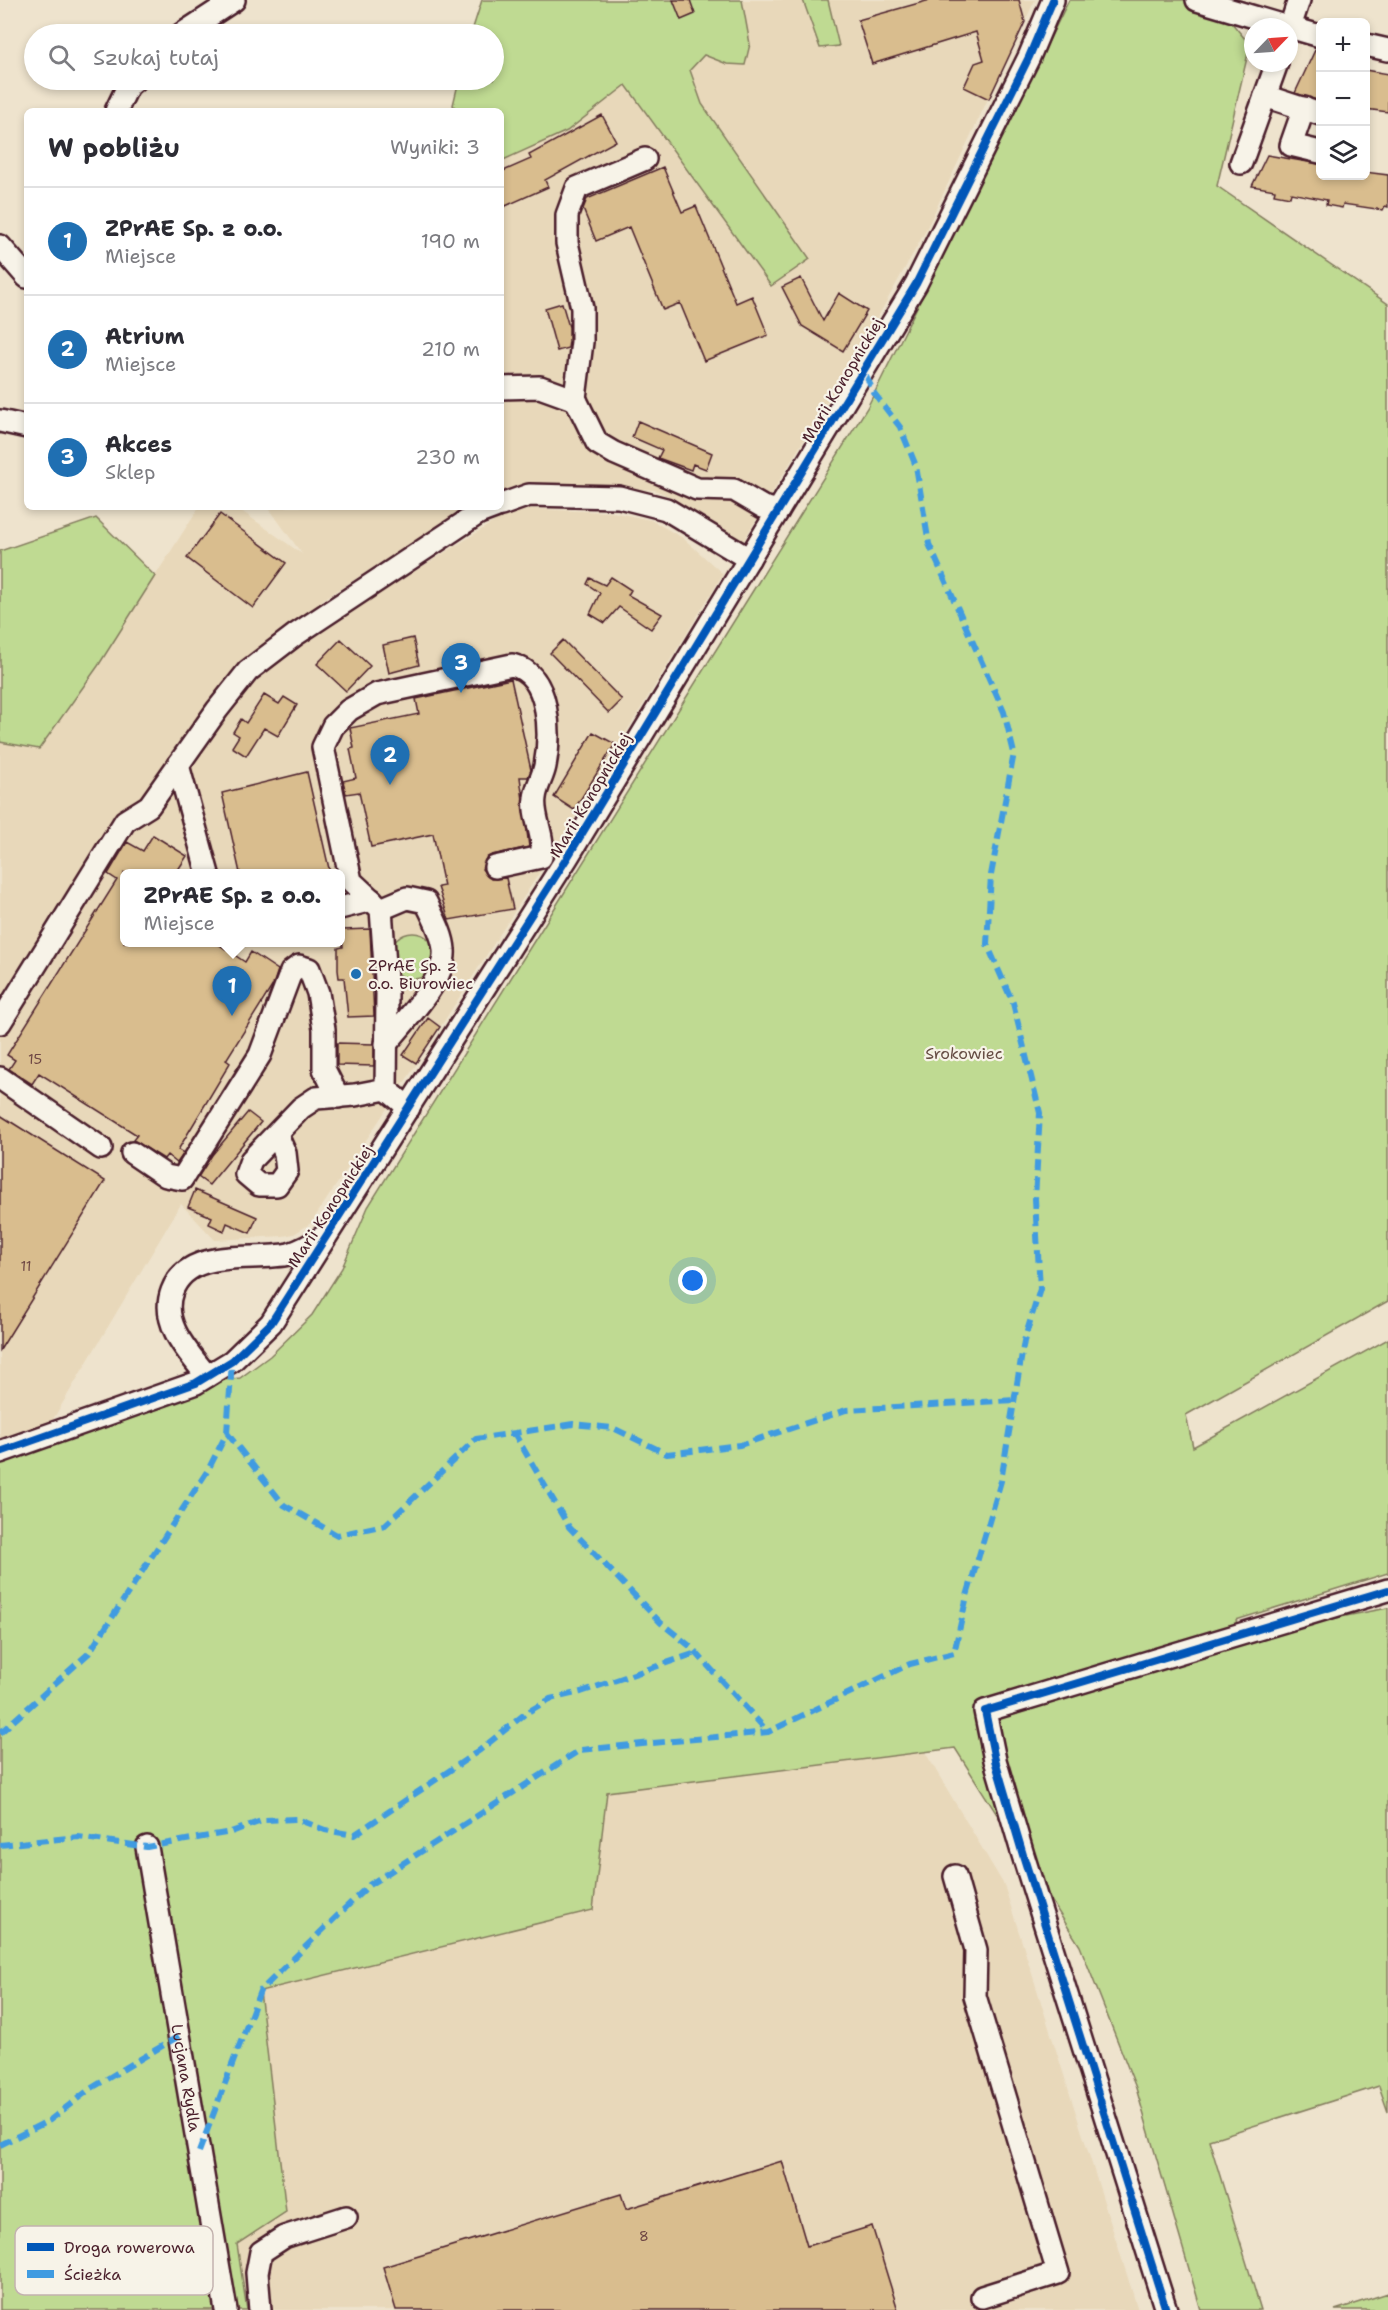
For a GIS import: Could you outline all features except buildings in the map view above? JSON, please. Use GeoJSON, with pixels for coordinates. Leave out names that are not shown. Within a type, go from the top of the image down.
{"type":"FeatureCollection","features":[{"type":"Feature","properties":{"kind":"street"},"geometry":{"type":"LineString","coordinates":[[197,24],[234,0]]}},
{"type":"Feature","properties":{"kind":"street","name":"Marii Konopnickiej"},"geometry":{"type":"LineString","coordinates":[[0,1452],[162,1397],[207,1376],[253,1344],[271,1323],[573,848],[916,284],[1029,57],[1053,0]]}},
{"type":"Feature","properties":{"kind":"street"},"geometry":{"type":"LineString","coordinates":[[1197,0],[1256,18]]}},
{"type":"Feature","properties":{"kind":"street"},"geometry":{"type":"LineString","coordinates":[[1293,18],[1299,0]]}},
{"type":"Feature","properties":{"kind":"street"},"geometry":{"type":"LineString","coordinates":[[1298,30],[1316,35]]}},
{"type":"Feature","properties":{"kind":"street"},"geometry":{"type":"LineString","coordinates":[[1370,46],[1388,50]]}},
{"type":"Feature","properties":{"kind":"street"},"geometry":{"type":"LineString","coordinates":[[1241,163],[1274,72]]}},
{"type":"Feature","properties":{"kind":"street"},"geometry":{"type":"LineString","coordinates":[[117,108],[126,90]]}},
{"type":"Feature","properties":{"kind":"street"},"geometry":{"type":"LineString","coordinates":[[1266,96],[1312,111],[1291,145],[1316,151]]}},
{"type":"Feature","properties":{"kind":"street"},"geometry":{"type":"LineString","coordinates":[[645,159],[577,188],[567,215],[567,243],[582,308],[582,342],[577,369],[576,400],[597,443],[614,453],[697,489],[734,490],[763,507],[778,511]]}},
{"type":"Feature","properties":{"kind":"street"},"geometry":{"type":"LineString","coordinates":[[0,246],[24,274]]}},
{"type":"Feature","properties":{"kind":"street"},"geometry":{"type":"LineString","coordinates":[[504,388],[540,387],[576,400]]}},
{"type":"Feature","properties":{"kind":"street"},"geometry":{"type":"LineString","coordinates":[[0,421],[24,426]]}},
{"type":"Feature","properties":{"kind":"street"},"geometry":{"type":"LineString","coordinates":[[504,504],[529,495],[619,497],[666,509],[748,559]]}},
{"type":"Feature","properties":{"kind":"street"},"geometry":{"type":"LineString","coordinates":[[0,1023],[125,821],[149,806],[217,710],[248,671],[295,635],[479,513],[487,510]]}},
{"type":"Feature","properties":{"kind":"street"},"geometry":{"type":"LineString","coordinates":[[386,1089],[387,994],[376,905],[351,881],[323,747],[333,726],[349,710],[377,694],[512,666],[530,673],[538,683],[546,726],[545,764],[535,798],[543,848],[541,857],[495,867]]}},
{"type":"Feature","properties":{"kind":"street"},"geometry":{"type":"LineString","coordinates":[[178,765],[207,869]]}},
{"type":"Feature","properties":{"kind":"street"},"geometry":{"type":"LineString","coordinates":[[345,908],[376,905],[407,898],[426,902],[444,951],[443,964],[436,979],[386,1044]]}},
{"type":"Feature","properties":{"kind":"street"},"geometry":{"type":"LineString","coordinates":[[132,1153],[166,1176],[182,1179],[260,1055],[291,972],[299,966],[309,969],[318,993],[324,1029],[324,1069],[338,1097]]}},
{"type":"Feature","properties":{"kind":"street"},"geometry":{"type":"LineString","coordinates":[[0,1078],[101,1148]]}},
{"type":"Feature","properties":{"kind":"street"},"geometry":{"type":"LineString","coordinates":[[277,1135],[301,1108],[316,1098],[338,1097],[386,1089],[409,1108]]}},
{"type":"Feature","properties":{"kind":"street"},"geometry":{"type":"LineString","coordinates":[[207,1376],[182,1345],[173,1329],[169,1299],[175,1283],[184,1272],[196,1264],[212,1261],[288,1254],[307,1248],[328,1234]]}},
{"type":"Feature","properties":{"kind":"street"},"geometry":{"type":"LineString","coordinates":[[1166,2310],[994,1760],[986,1711],[1388,1590]]}},
{"type":"Feature","properties":{"kind":"street","name":"Lucjana Rydla"},"geometry":{"type":"LineString","coordinates":[[147,1846],[212,2226]]}},
{"type":"Feature","properties":{"kind":"street"},"geometry":{"type":"LineString","coordinates":[[955,1876],[976,1950],[975,1996],[1058,2273],[982,2297]]}},
{"type":"Feature","properties":{"kind":"street"},"geometry":{"type":"LineString","coordinates":[[260,2310],[257,2273],[261,2252],[284,2237],[346,2217]]}},
{"type":"Feature","properties":{"kind":"street","name":"Lucjana Rydla"},"geometry":{"type":"LineString","coordinates":[[213,2234],[226,2310]]}},
{"type":"Feature","properties":{"kind":"shaded area"},"geometry":{"type":"Polygon","coordinates":[[[669,0],[1035,0],[925,232],[880,313],[742,543],[673,498],[655,490],[553,484],[509,488],[504,490],[504,143],[669,0]]]}},
{"type":"Feature","properties":{"kind":"shaded area"},"geometry":{"type":"Polygon","coordinates":[[[530,509],[612,512],[651,520],[683,538],[723,574],[559,842],[416,1065],[311,1223],[294,1234],[283,1236],[215,1240],[181,1204],[52,1421],[0,1439],[0,742],[39,749],[98,666],[197,510],[240,510],[302,554],[270,510],[465,510],[322,600],[332,623],[500,518],[530,509]]]}},
{"type":"Feature","properties":{"kind":"shaded area"},"geometry":{"type":"Polygon","coordinates":[[[925,1752],[1004,1885],[1138,2310],[247,2310],[237,2244],[286,2212],[260,1991],[593,1910],[607,1792],[925,1752]]]}},
{"type":"Feature","properties":{"kind":"green space"},"geometry":{"type":"Polygon","coordinates":[[[482,0],[742,0],[750,44],[745,65],[727,64],[704,55],[690,70],[702,104],[810,259],[771,286],[626,85],[567,131],[504,160],[504,108],[455,108],[453,105],[457,90],[504,90],[504,24],[474,24],[482,0]]]}},
{"type":"Feature","properties":{"kind":"green space"},"geometry":{"type":"Polygon","coordinates":[[[803,0],[828,0],[839,46],[820,48],[803,0]]]}},
{"type":"Feature","properties":{"kind":"green space","name":"Srokowiec"},"geometry":{"type":"Polygon","coordinates":[[[1069,0],[1213,0],[1244,38],[1244,71],[1217,186],[1388,304],[1388,1301],[1186,1415],[1193,1447],[1388,1339],[1388,1573],[1236,1620],[1240,1636],[1388,1608],[1388,2112],[1379,2086],[1209,2140],[1261,2310],[1201,2310],[1136,2088],[1080,1946],[955,1748],[607,1792],[593,1910],[260,1991],[286,2212],[237,2244],[247,2310],[0,2310],[0,1450],[196,1383],[240,1378],[270,1356],[312,1315],[342,1268],[368,1207],[867,408],[1069,0]]]}},
{"type":"Feature","properties":{"kind":"green space"},"geometry":{"type":"Polygon","coordinates":[[[96,518],[155,576],[98,666],[39,749],[0,742],[0,551],[96,518]]]}},
{"type":"Feature","properties":{"kind":"green space"},"geometry":{"type":"Polygon","coordinates":[[[413,933],[429,940],[436,956],[429,972],[413,979],[397,972],[390,956],[397,940],[413,933]]]}},
{"type":"Feature","properties":{"kind":"green space"},"geometry":{"type":"Polygon","coordinates":[[[1388,2293],[1388,2310],[1335,2310],[1388,2293]]]}},
{"type":"Feature","properties":{"kind":"marked path"},"geometry":{"type":"LineString","coordinates":[[199,2152],[260,1991],[369,1885],[580,1750],[768,1732],[910,1664],[954,1653],[967,1596],[1001,1481],[1024,1341],[1040,1289],[1035,1199],[1040,1113],[1013,1003],[987,944],[991,875],[1014,753],[1004,712],[929,544],[916,466],[900,427],[874,393],[864,371]]}},
{"type":"Feature","properties":{"kind":"marked path"},"geometry":{"type":"LineString","coordinates":[[0,1733],[89,1653],[208,1470],[227,1433],[232,1361]]}},
{"type":"Feature","properties":{"kind":"marked path"},"geometry":{"type":"LineString","coordinates":[[227,1433],[284,1505],[337,1535],[385,1525],[476,1439],[573,1424],[613,1428],[667,1454],[740,1445],[846,1410],[1014,1400]]}},
{"type":"Feature","properties":{"kind":"marked path"},"geometry":{"type":"LineString","coordinates":[[513,1431],[569,1527],[661,1623],[691,1647],[768,1732]]}},
{"type":"Feature","properties":{"kind":"marked path"},"geometry":{"type":"LineString","coordinates":[[0,1845],[78,1837],[147,1847],[231,1832],[264,1820],[297,1819],[325,1830],[354,1835],[480,1750],[526,1713],[550,1699],[581,1692],[696,1653]]}},
{"type":"Feature","properties":{"kind":"marked path"},"geometry":{"type":"LineString","coordinates":[[0,2145],[50,2120],[90,2089],[179,2036]]}},
{"type":"Feature","properties":{"kind":"cycle path"},"geometry":{"type":"LineString","coordinates":[[0,1452],[196,1383],[232,1361],[271,1323],[567,858],[916,284],[1029,57],[1053,0]]}},
{"type":"Feature","properties":{"kind":"cycle path"},"geometry":{"type":"LineString","coordinates":[[1166,2310],[1023,1855],[995,1760],[985,1711],[1388,1590]]}},
{"type":"Feature","properties":{"kind":"place","name":"Akces"},"geometry":{"type":"Point","coordinates":[461,693]}},
{"type":"Feature","properties":{"kind":"place","name":"Atrium"},"geometry":{"type":"Point","coordinates":[390,785]}},
{"type":"Feature","properties":{"kind":"place","name":"ZPrAE Sp. z o.o. Biurowiec"},"geometry":{"type":"Point","coordinates":[356,974]}},
{"type":"Feature","properties":{"kind":"place","name":"ZPrAE Sp. z o.o."},"geometry":{"type":"Point","coordinates":[232,1016]}}]}
